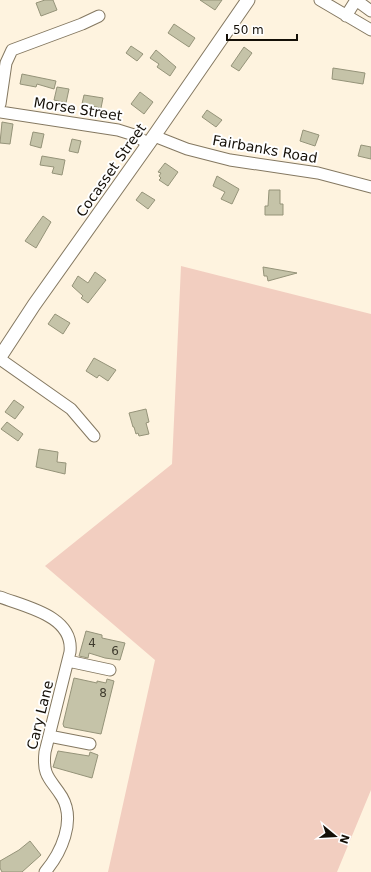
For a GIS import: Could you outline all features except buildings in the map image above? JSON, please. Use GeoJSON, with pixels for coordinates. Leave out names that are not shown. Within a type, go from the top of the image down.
{"type":"FeatureCollection","features":[{"type":"Feature","properties":{"kind":"main road","name":"Cocasset Street"},"geometry":{"type":"LineString","coordinates":[[0,358],[34,305],[152,140],[248,0]]}},
{"type":"Feature","properties":{"kind":"street"},"geometry":{"type":"LineString","coordinates":[[320,0],[371,30]]}},
{"type":"Feature","properties":{"kind":"street"},"geometry":{"type":"LineString","coordinates":[[346,16],[356,0],[371,11]]}},
{"type":"Feature","properties":{"kind":"street"},"geometry":{"type":"LineString","coordinates":[[0,104],[6,63],[12,50],[82,24],[99,16]]}},
{"type":"Feature","properties":{"kind":"street","name":"Morse Street"},"geometry":{"type":"LineString","coordinates":[[0,112],[118,130],[152,140]]}},
{"type":"Feature","properties":{"kind":"street","name":"Fairbanks Road"},"geometry":{"type":"LineString","coordinates":[[152,140],[230,160],[318,173],[371,187]]}},
{"type":"Feature","properties":{"kind":"street"},"geometry":{"type":"LineString","coordinates":[[0,358],[71,409],[94,436]]}},
{"type":"Feature","properties":{"kind":"street","name":"Cary Lane"},"geometry":{"type":"LineString","coordinates":[[0,597],[45,614],[62,624],[70,639],[71,646],[68,661],[44,759],[45,773],[50,783],[64,802],[68,818],[60,848],[53,862],[45,872]]}},
{"type":"Feature","properties":{"kind":"street"},"geometry":{"type":"LineString","coordinates":[[68,661],[110,670]]}},
{"type":"Feature","properties":{"kind":"street"},"geometry":{"type":"LineString","coordinates":[[49,736],[90,744]]}},
{"type":"Feature","properties":{"kind":"shaded area"},"geometry":{"type":"Polygon","coordinates":[[[181,266],[371,314],[371,790],[337,872],[108,872],[155,660],[45,566],[172,464],[181,266]]]}}]}
